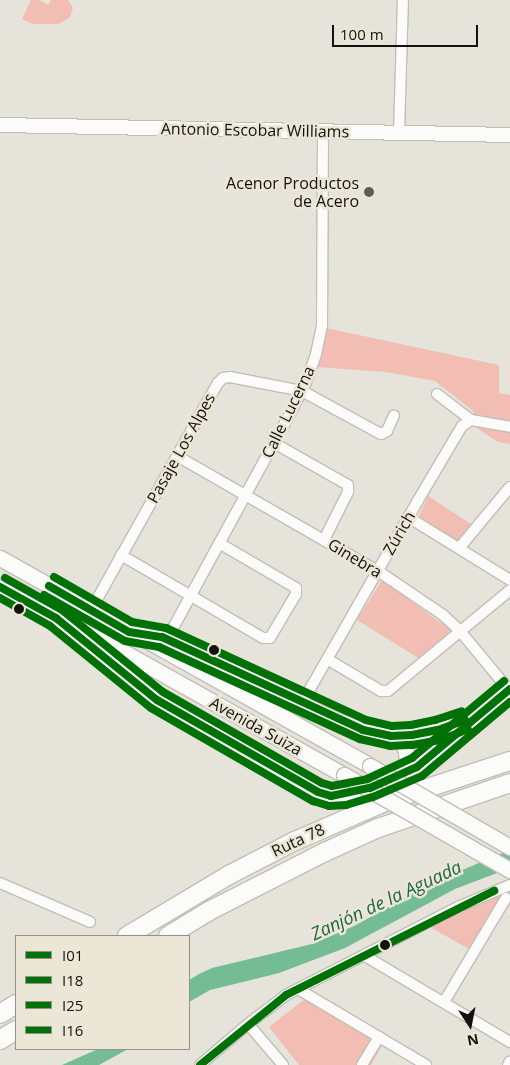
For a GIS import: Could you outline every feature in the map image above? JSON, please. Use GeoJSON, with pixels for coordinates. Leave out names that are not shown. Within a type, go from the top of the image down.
{"type":"FeatureCollection","features":[{"type":"Feature","properties":{"kind":"highway","name":"Ruta 78"},"geometry":{"type":"LineString","coordinates":[[129,935],[229,874],[295,841],[385,802],[510,760]]}},
{"type":"Feature","properties":{"kind":"highway","name":"Ruta 78"},"geometry":{"type":"LineString","coordinates":[[170,935],[210,910],[325,852],[378,828],[510,783]]}},
{"type":"Feature","properties":{"kind":"highway"},"geometry":{"type":"LineString","coordinates":[[0,1014],[15,1005]]}},
{"type":"Feature","properties":{"kind":"highway"},"geometry":{"type":"LineString","coordinates":[[0,1040],[15,1031]]}},
{"type":"Feature","properties":{"kind":"main road","name":"Avenida Suiza"},"geometry":{"type":"LineString","coordinates":[[0,558],[510,847]]}},
{"type":"Feature","properties":{"kind":"main road","name":"Avenida Suiza"},"geometry":{"type":"LineString","coordinates":[[0,587],[56,618],[113,646],[510,870]]}},
{"type":"Feature","properties":{"kind":"main road"},"geometry":{"type":"LineString","coordinates":[[56,618],[157,700],[318,792],[331,796],[344,795],[404,774],[424,762],[484,711]]}},
{"type":"Feature","properties":{"kind":"main road"},"geometry":{"type":"LineString","coordinates":[[129,632],[168,639]]}},
{"type":"Feature","properties":{"kind":"main road"},"geometry":{"type":"LineString","coordinates":[[399,736],[406,752],[407,763],[404,774]]}},
{"type":"Feature","properties":{"kind":"street"},"geometry":{"type":"LineString","coordinates":[[400,133],[403,0]]}},
{"type":"Feature","properties":{"kind":"street","name":"Antonio Escobar Williams"},"geometry":{"type":"LineString","coordinates":[[0,125],[510,135]]}},
{"type":"Feature","properties":{"kind":"street","name":"Calle Lucerna"},"geometry":{"type":"LineString","coordinates":[[168,639],[302,391],[316,354],[322,325],[324,131]]}},
{"type":"Feature","properties":{"kind":"street","name":"Pasaje Los Alpes"},"geometry":{"type":"LineString","coordinates":[[91,610],[218,383],[223,378],[230,377],[302,391],[380,434],[386,430],[394,415]]}},
{"type":"Feature","properties":{"kind":"street"},"geometry":{"type":"LineString","coordinates":[[437,394],[471,420],[510,427]]}},
{"type":"Feature","properties":{"kind":"street","name":"Zúrich"},"geometry":{"type":"LineString","coordinates":[[302,703],[462,426],[471,420]]}},
{"type":"Feature","properties":{"kind":"street"},"geometry":{"type":"LineString","coordinates":[[274,443],[348,485],[348,492],[324,540]]}},
{"type":"Feature","properties":{"kind":"street","name":"Ginebra"},"geometry":{"type":"LineString","coordinates":[[177,456],[378,571],[443,615],[460,631],[510,690]]}},
{"type":"Feature","properties":{"kind":"street"},"geometry":{"type":"LineString","coordinates":[[460,547],[510,487]]}},
{"type":"Feature","properties":{"kind":"street"},"geometry":{"type":"LineString","coordinates":[[408,517],[460,547],[510,580]]}},
{"type":"Feature","properties":{"kind":"street"},"geometry":{"type":"LineString","coordinates":[[122,555],[266,639],[272,635],[296,594],[296,588],[293,584],[220,543]]}},
{"type":"Feature","properties":{"kind":"street"},"geometry":{"type":"LineString","coordinates":[[327,659],[386,692],[510,590]]}},
{"type":"Feature","properties":{"kind":"street"},"geometry":{"type":"LineString","coordinates":[[168,639],[363,730],[399,736],[438,730],[484,711],[510,690]]}},
{"type":"Feature","properties":{"kind":"street"},"geometry":{"type":"LineString","coordinates":[[0,883],[90,922]]}},
{"type":"Feature","properties":{"kind":"street"},"geometry":{"type":"LineString","coordinates":[[200,1065],[275,1002],[510,884]]}},
{"type":"Feature","properties":{"kind":"street"},"geometry":{"type":"LineString","coordinates":[[444,1002],[508,899],[494,891]]}},
{"type":"Feature","properties":{"kind":"street"},"geometry":{"type":"LineString","coordinates":[[365,956],[510,1042]]}},
{"type":"Feature","properties":{"kind":"street"},"geometry":{"type":"LineString","coordinates":[[298,989],[426,1065]]}},
{"type":"Feature","properties":{"kind":"street"},"geometry":{"type":"LineString","coordinates":[[248,1024],[283,1065]]}},
{"type":"Feature","properties":{"kind":"street"},"geometry":{"type":"LineString","coordinates":[[362,1065],[379,1037]]}},
{"type":"Feature","properties":{"kind":"street"},"geometry":{"type":"LineString","coordinates":[[508,1065],[510,1061]]}},
{"type":"Feature","properties":{"kind":"shaded area"},"geometry":{"type":"Polygon","coordinates":[[[31,0],[39,0],[48,5],[51,0],[68,0],[73,8],[70,17],[59,24],[33,24],[22,19],[31,0]]]}},
{"type":"Feature","properties":{"kind":"shaded area"},"geometry":{"type":"Polygon","coordinates":[[[326,328],[499,365],[499,393],[510,395],[510,444],[498,442],[477,428],[473,411],[435,381],[386,372],[317,367],[326,328]]]}},
{"type":"Feature","properties":{"kind":"shaded area"},"geometry":{"type":"Polygon","coordinates":[[[428,496],[474,526],[460,544],[419,516],[428,496]]]}},
{"type":"Feature","properties":{"kind":"shaded area"},"geometry":{"type":"Polygon","coordinates":[[[382,580],[451,630],[420,659],[357,620],[382,580]]]}},
{"type":"Feature","properties":{"kind":"shaded area"},"geometry":{"type":"Polygon","coordinates":[[[510,850],[510,868],[455,889],[345,948],[279,973],[210,990],[190,1001],[190,979],[199,974],[212,968],[312,944],[354,926],[436,881],[510,850]]]}},
{"type":"Feature","properties":{"kind":"shaded area"},"geometry":{"type":"Polygon","coordinates":[[[495,894],[502,898],[469,949],[428,926],[495,894]]]}},
{"type":"Feature","properties":{"kind":"shaded area"},"geometry":{"type":"Polygon","coordinates":[[[305,999],[384,1042],[371,1065],[299,1065],[269,1027],[305,999]]]}},
{"type":"Feature","properties":{"kind":"shaded area"},"geometry":{"type":"Polygon","coordinates":[[[96,1050],[126,1050],[99,1065],[62,1065],[96,1050]]]}},
{"type":"Feature","properties":{"kind":"transit line","name":"I25"},"geometry":{"type":"LineString","coordinates":[[54,577],[132,622],[166,628],[366,720],[392,726],[411,725],[435,720],[462,711]]}},
{"type":"Feature","properties":{"kind":"transit line","name":"I25"},"geometry":{"type":"LineString","coordinates":[[5,578],[62,610],[163,692],[322,783],[332,786],[367,779],[412,758],[504,681]]}},
{"type":"Feature","properties":{"kind":"transit line","name":"I01"},"geometry":{"type":"LineString","coordinates":[[49,586],[129,632],[162,637],[363,730],[391,736],[412,735],[438,730],[465,720]]}},
{"type":"Feature","properties":{"kind":"transit line","name":"I01"},"geometry":{"type":"LineString","coordinates":[[0,587],[56,618],[157,700],[318,792],[331,796],[370,788],[417,767],[510,689]]}},
{"type":"Feature","properties":{"kind":"transit line","name":"I18"},"geometry":{"type":"LineString","coordinates":[[44,595],[125,641],[159,647],[360,739],[390,746],[412,745],[441,740],[468,729]]}},
{"type":"Feature","properties":{"kind":"transit line","name":"I18"},"geometry":{"type":"LineString","coordinates":[[0,598],[50,626],[151,708],[313,801],[329,806],[346,805],[373,797],[422,776],[510,702]]}},
{"type":"Feature","properties":{"kind":"transit line","name":"I16"},"geometry":{"type":"LineString","coordinates":[[200,1065],[286,995],[494,891]]}},
{"type":"Feature","properties":{"kind":"place","name":"Acenor Productos de Acero"},"geometry":{"type":"Point","coordinates":[369,192]}},
{"type":"Feature","properties":{"kind":"water label","name":"Zanjón de la Aguada"},"geometry":{"type":"Point","coordinates":[386,900]}}]}
